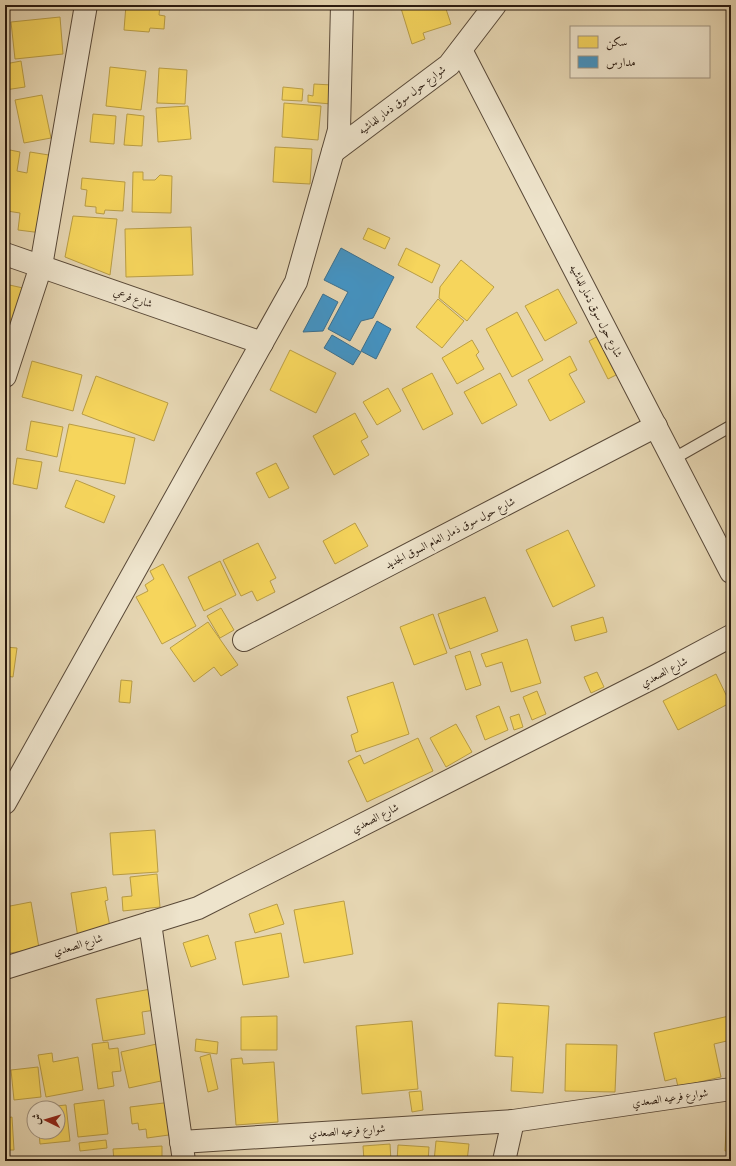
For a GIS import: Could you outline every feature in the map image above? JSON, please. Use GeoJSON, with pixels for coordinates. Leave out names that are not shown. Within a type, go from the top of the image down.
{"type":"FeatureCollection","features":[{"type":"Feature","properties":{"kind":"street"},"geometry":{"type":"LineString","coordinates":[[5,376],[41,266],[86,5]]}},
{"type":"Feature","properties":{"kind":"street"},"geometry":{"type":"LineString","coordinates":[[5,803],[296,282],[339,130],[342,5]]}},
{"type":"Feature","properties":{"kind":"street","name":"شوارع حول سوق ذمار للماشيه"},"geometry":{"type":"LineString","coordinates":[[333,152],[449,65],[495,5]]}},
{"type":"Feature","properties":{"kind":"street","name":"شارع حول سوق ذمار للماشيه"},"geometry":{"type":"LineString","coordinates":[[461,50],[731,572]]}},
{"type":"Feature","properties":{"kind":"street","name":"شارع فرعي"},"geometry":{"type":"LineString","coordinates":[[5,254],[262,343]]}},
{"type":"Feature","properties":{"kind":"street","name":"شارع حول سوق ذمار العام السوق الجديد"},"geometry":{"type":"LineString","coordinates":[[244,640],[656,426]]}},
{"type":"Feature","properties":{"kind":"street","name":"شارع الصعدي"},"geometry":{"type":"LineString","coordinates":[[5,968],[198,908],[658,675],[731,636]]}},
{"type":"Feature","properties":{"kind":"street","name":"شوارع فرعيه الصعدي"},"geometry":{"type":"LineString","coordinates":[[150,923],[183,1151],[513,1121],[731,1089]]}},
{"type":"Feature","properties":{"kind":"street"},"geometry":{"type":"LineString","coordinates":[[504,1161],[513,1121]]}},
{"type":"Feature","properties":{"kind":"lane"},"geometry":{"type":"LineString","coordinates":[[673,459],[731,426]]}},
{"type":"Feature","properties":{"kind":"building: سكن"},"geometry":{"type":"Polygon","coordinates":[[[126,5],[160,5],[159,15],[165,16],[164,29],[150,28],[149,32],[124,30],[126,5]]]}},
{"type":"Feature","properties":{"kind":"building: سكن"},"geometry":{"type":"Polygon","coordinates":[[[400,5],[445,6],[451,24],[423,33],[425,39],[412,44],[400,5]]]}},
{"type":"Feature","properties":{"kind":"building: سكن"},"geometry":{"type":"Polygon","coordinates":[[[60,17],[63,54],[15,59],[11,22],[60,17]]]}},
{"type":"Feature","properties":{"kind":"building: سكن"},"geometry":{"type":"Polygon","coordinates":[[[21,61],[25,87],[5,90],[5,64],[21,61]]]}},
{"type":"Feature","properties":{"kind":"building: سكن"},"geometry":{"type":"Polygon","coordinates":[[[110,67],[146,71],[141,110],[106,106],[110,67]]]}},
{"type":"Feature","properties":{"kind":"building: سكن"},"geometry":{"type":"Polygon","coordinates":[[[159,68],[187,70],[185,104],[157,103],[159,68]]]}},
{"type":"Feature","properties":{"kind":"building: سكن"},"geometry":{"type":"Polygon","coordinates":[[[314,84],[332,85],[331,104],[308,102],[308,95],[313,96],[314,84]]]}},
{"type":"Feature","properties":{"kind":"building: سكن"},"geometry":{"type":"Polygon","coordinates":[[[283,87],[303,89],[302,101],[282,100],[283,87]]]}},
{"type":"Feature","properties":{"kind":"building: سكن"},"geometry":{"type":"Polygon","coordinates":[[[42,95],[51,138],[24,143],[15,100],[42,95]]]}},
{"type":"Feature","properties":{"kind":"building: سكن"},"geometry":{"type":"Polygon","coordinates":[[[284,103],[321,106],[318,140],[282,137],[284,103]]]}},
{"type":"Feature","properties":{"kind":"building: سكن"},"geometry":{"type":"Polygon","coordinates":[[[188,106],[191,139],[158,142],[156,108],[188,106]]]}},
{"type":"Feature","properties":{"kind":"building: سكن"},"geometry":{"type":"Polygon","coordinates":[[[93,114],[116,116],[114,144],[90,142],[93,114]]]}},
{"type":"Feature","properties":{"kind":"building: سكن"},"geometry":{"type":"Polygon","coordinates":[[[127,114],[144,116],[142,146],[124,145],[127,114]]]}},
{"type":"Feature","properties":{"kind":"building: سكن"},"geometry":{"type":"Polygon","coordinates":[[[275,147],[312,149],[310,184],[273,182],[275,147]]]}},
{"type":"Feature","properties":{"kind":"building: سكن"},"geometry":{"type":"Polygon","coordinates":[[[5,149],[20,152],[17,171],[27,173],[30,152],[55,156],[42,233],[18,230],[20,213],[7,211],[5,226],[5,149]]]}},
{"type":"Feature","properties":{"kind":"building: سكن"},"geometry":{"type":"Polygon","coordinates":[[[133,172],[143,172],[143,180],[155,180],[160,175],[172,176],[171,213],[132,212],[133,172]]]}},
{"type":"Feature","properties":{"kind":"building: سكن"},"geometry":{"type":"Polygon","coordinates":[[[82,178],[125,182],[123,211],[105,210],[104,214],[96,213],[96,207],[85,206],[87,190],[81,189],[82,178]]]}},
{"type":"Feature","properties":{"kind":"building: سكن"},"geometry":{"type":"Polygon","coordinates":[[[73,216],[117,219],[110,275],[65,257],[73,216]]]}},
{"type":"Feature","properties":{"kind":"building: سكن"},"geometry":{"type":"Polygon","coordinates":[[[191,227],[193,275],[126,277],[125,229],[191,227]]]}},
{"type":"Feature","properties":{"kind":"building: سكن"},"geometry":{"type":"Polygon","coordinates":[[[368,228],[390,238],[385,249],[363,239],[368,228]]]}},
{"type":"Feature","properties":{"kind":"building: سكن"},"geometry":{"type":"Polygon","coordinates":[[[406,248],[440,265],[432,283],[398,265],[406,248]]]}},
{"type":"Feature","properties":{"kind":"building: سكن"},"geometry":{"type":"Polygon","coordinates":[[[461,260],[494,287],[467,321],[439,298],[440,287],[461,260]]]}},
{"type":"Feature","properties":{"kind":"building: سكن"},"geometry":{"type":"Polygon","coordinates":[[[5,284],[23,288],[13,334],[5,332],[5,284]]]}},
{"type":"Feature","properties":{"kind":"building: سكن"},"geometry":{"type":"Polygon","coordinates":[[[558,289],[577,323],[545,341],[525,306],[558,289]]]}},
{"type":"Feature","properties":{"kind":"building: سكن"},"geometry":{"type":"Polygon","coordinates":[[[438,299],[464,321],[442,348],[416,327],[438,299]]]}},
{"type":"Feature","properties":{"kind":"building: سكن"},"geometry":{"type":"Polygon","coordinates":[[[517,312],[543,360],[512,377],[486,329],[517,312]]]}},
{"type":"Feature","properties":{"kind":"building: سكن"},"geometry":{"type":"Polygon","coordinates":[[[602,334],[622,372],[608,379],[589,341],[602,334]]]}},
{"type":"Feature","properties":{"kind":"building: سكن"},"geometry":{"type":"Polygon","coordinates":[[[472,340],[479,352],[476,355],[484,369],[457,384],[442,358],[472,340]]]}},
{"type":"Feature","properties":{"kind":"building: سكن"},"geometry":{"type":"Polygon","coordinates":[[[290,350],[336,373],[316,413],[270,390],[290,350]]]}},
{"type":"Feature","properties":{"kind":"building: سكن"},"geometry":{"type":"Polygon","coordinates":[[[570,356],[577,370],[569,374],[585,402],[550,421],[528,380],[570,356]]]}},
{"type":"Feature","properties":{"kind":"building: سكن"},"geometry":{"type":"Polygon","coordinates":[[[32,361],[82,375],[73,411],[22,397],[32,361]]]}},
{"type":"Feature","properties":{"kind":"building: سكن"},"geometry":{"type":"Polygon","coordinates":[[[432,373],[453,414],[423,430],[402,389],[432,373]]]}},
{"type":"Feature","properties":{"kind":"building: سكن"},"geometry":{"type":"Polygon","coordinates":[[[500,373],[517,405],[482,424],[464,392],[500,373]]]}},
{"type":"Feature","properties":{"kind":"building: سكن"},"geometry":{"type":"Polygon","coordinates":[[[96,376],[168,403],[154,441],[82,414],[96,376]]]}},
{"type":"Feature","properties":{"kind":"building: سكن"},"geometry":{"type":"Polygon","coordinates":[[[388,388],[401,411],[377,425],[363,402],[388,388]]]}},
{"type":"Feature","properties":{"kind":"building: سكن"},"geometry":{"type":"Polygon","coordinates":[[[355,413],[368,437],[361,441],[369,455],[334,475],[313,436],[355,413]]]}},
{"type":"Feature","properties":{"kind":"building: سكن"},"geometry":{"type":"Polygon","coordinates":[[[31,421],[63,427],[57,457],[26,450],[31,421]]]}},
{"type":"Feature","properties":{"kind":"building: سكن"},"geometry":{"type":"Polygon","coordinates":[[[69,424],[135,438],[125,484],[59,471],[69,424]]]}},
{"type":"Feature","properties":{"kind":"building: سكن"},"geometry":{"type":"Polygon","coordinates":[[[17,458],[42,462],[37,489],[13,484],[17,458]]]}},
{"type":"Feature","properties":{"kind":"building: سكن"},"geometry":{"type":"Polygon","coordinates":[[[276,463],[289,488],[269,498],[256,473],[276,463]]]}},
{"type":"Feature","properties":{"kind":"building: سكن"},"geometry":{"type":"Polygon","coordinates":[[[76,480],[115,496],[104,523],[65,507],[76,480]]]}},
{"type":"Feature","properties":{"kind":"building: سكن"},"geometry":{"type":"Polygon","coordinates":[[[355,523],[368,546],[335,564],[323,541],[355,523]]]}},
{"type":"Feature","properties":{"kind":"building: سكن"},"geometry":{"type":"Polygon","coordinates":[[[568,530],[595,586],[553,607],[526,550],[568,530]]]}},
{"type":"Feature","properties":{"kind":"building: سكن"},"geometry":{"type":"Polygon","coordinates":[[[258,543],[276,578],[270,581],[275,592],[257,601],[252,591],[241,596],[223,560],[258,543]]]}},
{"type":"Feature","properties":{"kind":"building: سكن"},"geometry":{"type":"Polygon","coordinates":[[[220,561],[236,595],[204,611],[188,577],[220,561]]]}},
{"type":"Feature","properties":{"kind":"building: سكن"},"geometry":{"type":"Polygon","coordinates":[[[163,564],[196,626],[162,644],[136,597],[148,591],[145,585],[154,579],[150,571],[163,564]]]}},
{"type":"Feature","properties":{"kind":"building: سكن"},"geometry":{"type":"Polygon","coordinates":[[[485,597],[498,631],[450,649],[438,614],[485,597]]]}},
{"type":"Feature","properties":{"kind":"building: سكن"},"geometry":{"type":"Polygon","coordinates":[[[221,608],[234,630],[220,638],[207,616],[221,608]]]}},
{"type":"Feature","properties":{"kind":"building: سكن"},"geometry":{"type":"Polygon","coordinates":[[[433,614],[447,653],[414,665],[400,627],[433,614]]]}},
{"type":"Feature","properties":{"kind":"building: سكن"},"geometry":{"type":"Polygon","coordinates":[[[603,617],[607,632],[575,641],[571,626],[603,617]]]}},
{"type":"Feature","properties":{"kind":"building: سكن"},"geometry":{"type":"Polygon","coordinates":[[[208,622],[238,665],[221,676],[214,667],[194,682],[170,648],[208,622]]]}},
{"type":"Feature","properties":{"kind":"building: سكن"},"geometry":{"type":"Polygon","coordinates":[[[527,639],[541,683],[511,692],[502,662],[486,667],[481,654],[527,639]]]}},
{"type":"Feature","properties":{"kind":"building: سكن"},"geometry":{"type":"Polygon","coordinates":[[[5,647],[17,648],[13,677],[5,676],[5,647]]]}},
{"type":"Feature","properties":{"kind":"building: سكن"},"geometry":{"type":"Polygon","coordinates":[[[470,651],[481,685],[466,690],[455,656],[470,651]]]}},
{"type":"Feature","properties":{"kind":"building: سكن"},"geometry":{"type":"Polygon","coordinates":[[[597,672],[604,687],[591,693],[584,677],[597,672]]]}},
{"type":"Feature","properties":{"kind":"building: سكن"},"geometry":{"type":"Polygon","coordinates":[[[716,674],[730,703],[678,730],[663,701],[716,674]]]}},
{"type":"Feature","properties":{"kind":"building: سكن"},"geometry":{"type":"Polygon","coordinates":[[[121,680],[132,681],[130,703],[119,702],[121,680]]]}},
{"type":"Feature","properties":{"kind":"building: سكن"},"geometry":{"type":"Polygon","coordinates":[[[393,682],[409,734],[356,752],[351,735],[358,732],[347,697],[393,682]]]}},
{"type":"Feature","properties":{"kind":"building: سكن"},"geometry":{"type":"Polygon","coordinates":[[[537,691],[546,714],[532,720],[523,697],[537,691]]]}},
{"type":"Feature","properties":{"kind":"building: سكن"},"geometry":{"type":"Polygon","coordinates":[[[499,706],[508,730],[485,740],[476,716],[499,706]]]}},
{"type":"Feature","properties":{"kind":"building: سكن"},"geometry":{"type":"Polygon","coordinates":[[[519,714],[523,727],[514,730],[510,717],[519,714]]]}},
{"type":"Feature","properties":{"kind":"building: سكن"},"geometry":{"type":"Polygon","coordinates":[[[456,724],[472,752],[446,767],[430,738],[456,724]]]}},
{"type":"Feature","properties":{"kind":"building: سكن"},"geometry":{"type":"Polygon","coordinates":[[[418,738],[433,771],[367,802],[348,761],[360,755],[364,764],[418,738]]]}},
{"type":"Feature","properties":{"kind":"building: سكن"},"geometry":{"type":"Polygon","coordinates":[[[155,830],[158,872],[113,875],[110,833],[155,830]]]}},
{"type":"Feature","properties":{"kind":"building: سكن"},"geometry":{"type":"Polygon","coordinates":[[[157,874],[160,907],[123,911],[122,897],[132,896],[130,877],[157,874]]]}},
{"type":"Feature","properties":{"kind":"building: سكن"},"geometry":{"type":"Polygon","coordinates":[[[106,887],[108,900],[105,901],[111,932],[78,938],[71,893],[106,887]]]}},
{"type":"Feature","properties":{"kind":"building: سكن"},"geometry":{"type":"Polygon","coordinates":[[[344,901],[353,954],[304,963],[294,910],[344,901]]]}},
{"type":"Feature","properties":{"kind":"building: سكن"},"geometry":{"type":"Polygon","coordinates":[[[31,902],[39,948],[5,954],[5,907],[31,902]]]}},
{"type":"Feature","properties":{"kind":"building: سكن"},"geometry":{"type":"Polygon","coordinates":[[[277,904],[284,924],[255,933],[249,914],[277,904]]]}},
{"type":"Feature","properties":{"kind":"building: سكن"},"geometry":{"type":"Polygon","coordinates":[[[281,933],[289,977],[243,985],[235,942],[281,933]]]}},
{"type":"Feature","properties":{"kind":"building: سكن"},"geometry":{"type":"Polygon","coordinates":[[[208,935],[216,959],[191,967],[183,943],[208,935]]]}},
{"type":"Feature","properties":{"kind":"building: سكن"},"geometry":{"type":"Polygon","coordinates":[[[151,989],[155,1010],[142,1012],[145,1034],[103,1041],[96,999],[151,989]]]}},
{"type":"Feature","properties":{"kind":"building: سكن"},"geometry":{"type":"Polygon","coordinates":[[[498,1003],[549,1006],[543,1093],[511,1091],[513,1057],[495,1056],[498,1003]]]}},
{"type":"Feature","properties":{"kind":"building: سكن"},"geometry":{"type":"Polygon","coordinates":[[[277,1016],[277,1050],[241,1050],[241,1017],[277,1016]]]}},
{"type":"Feature","properties":{"kind":"building: سكن"},"geometry":{"type":"Polygon","coordinates":[[[729,1016],[731,1040],[714,1044],[721,1077],[678,1087],[676,1078],[665,1081],[654,1033],[729,1016]]]}},
{"type":"Feature","properties":{"kind":"building: سكن"},"geometry":{"type":"Polygon","coordinates":[[[412,1021],[418,1089],[362,1094],[356,1026],[412,1021]]]}},
{"type":"Feature","properties":{"kind":"building: سكن"},"geometry":{"type":"Polygon","coordinates":[[[196,1039],[218,1042],[217,1054],[195,1051],[196,1039]]]}},
{"type":"Feature","properties":{"kind":"building: سكن"},"geometry":{"type":"Polygon","coordinates":[[[108,1042],[109,1049],[118,1048],[121,1071],[112,1072],[114,1086],[98,1089],[92,1044],[108,1042]]]}},
{"type":"Feature","properties":{"kind":"building: سكن"},"geometry":{"type":"Polygon","coordinates":[[[161,1043],[170,1079],[129,1088],[121,1052],[161,1043]]]}},
{"type":"Feature","properties":{"kind":"building: سكن"},"geometry":{"type":"Polygon","coordinates":[[[566,1044],[617,1045],[615,1092],[565,1091],[566,1044]]]}},
{"type":"Feature","properties":{"kind":"building: سكن"},"geometry":{"type":"Polygon","coordinates":[[[52,1053],[53,1062],[78,1057],[83,1090],[46,1097],[38,1055],[52,1053]]]}},
{"type":"Feature","properties":{"kind":"building: سكن"},"geometry":{"type":"Polygon","coordinates":[[[210,1054],[218,1089],[208,1092],[200,1057],[210,1054]]]}},
{"type":"Feature","properties":{"kind":"building: سكن"},"geometry":{"type":"Polygon","coordinates":[[[242,1058],[243,1064],[274,1062],[278,1122],[236,1125],[231,1059],[242,1058]]]}},
{"type":"Feature","properties":{"kind":"building: سكن"},"geometry":{"type":"Polygon","coordinates":[[[38,1067],[41,1097],[14,1100],[11,1070],[38,1067]]]}},
{"type":"Feature","properties":{"kind":"building: سكن"},"geometry":{"type":"Polygon","coordinates":[[[421,1091],[423,1110],[412,1112],[409,1092],[421,1091]]]}},
{"type":"Feature","properties":{"kind":"building: سكن"},"geometry":{"type":"Polygon","coordinates":[[[104,1100],[108,1134],[78,1137],[74,1104],[104,1100]]]}},
{"type":"Feature","properties":{"kind":"building: سكن"},"geometry":{"type":"Polygon","coordinates":[[[172,1102],[176,1134],[147,1138],[146,1129],[139,1130],[138,1123],[132,1124],[130,1107],[172,1102]]]}},
{"type":"Feature","properties":{"kind":"building: سكن"},"geometry":{"type":"Polygon","coordinates":[[[66,1105],[70,1141],[40,1144],[40,1140],[66,1140],[66,1105]]]}},
{"type":"Feature","properties":{"kind":"building: سكن"},"geometry":{"type":"Polygon","coordinates":[[[727,1110],[731,1110],[731,1151],[725,1151],[727,1110]]]}},
{"type":"Feature","properties":{"kind":"building: سكن"},"geometry":{"type":"Polygon","coordinates":[[[12,1117],[14,1150],[5,1150],[5,1118],[12,1117]]]}},
{"type":"Feature","properties":{"kind":"building: سكن"},"geometry":{"type":"Polygon","coordinates":[[[106,1140],[107,1148],[80,1151],[79,1143],[106,1140]]]}},
{"type":"Feature","properties":{"kind":"building: سكن"},"geometry":{"type":"Polygon","coordinates":[[[436,1141],[469,1144],[467,1161],[447,1161],[448,1159],[442,1158],[442,1161],[434,1161],[436,1141]]]}},
{"type":"Feature","properties":{"kind":"building: سكن"},"geometry":{"type":"Polygon","coordinates":[[[390,1144],[391,1161],[364,1161],[363,1146],[390,1144]]]}},
{"type":"Feature","properties":{"kind":"building: سكن"},"geometry":{"type":"Polygon","coordinates":[[[398,1145],[429,1147],[428,1161],[397,1161],[398,1145]]]}},
{"type":"Feature","properties":{"kind":"building: سكن"},"geometry":{"type":"Polygon","coordinates":[[[162,1146],[162,1160],[114,1161],[113,1149],[162,1146]]]}},
{"type":"Feature","properties":{"kind":"building: مدارس"},"geometry":{"type":"Polygon","coordinates":[[[341,248],[394,277],[373,318],[361,321],[350,341],[328,329],[348,292],[324,280],[341,248]]]}},
{"type":"Feature","properties":{"kind":"building: مدارس"},"geometry":{"type":"Polygon","coordinates":[[[323,294],[338,302],[323,331],[303,332],[323,294]]]}},
{"type":"Feature","properties":{"kind":"building: مدارس"},"geometry":{"type":"Polygon","coordinates":[[[377,321],[391,329],[376,359],[361,351],[377,321]]]}},
{"type":"Feature","properties":{"kind":"building: مدارس"},"geometry":{"type":"Polygon","coordinates":[[[332,335],[361,352],[353,365],[324,348],[332,335]]]}}]}
